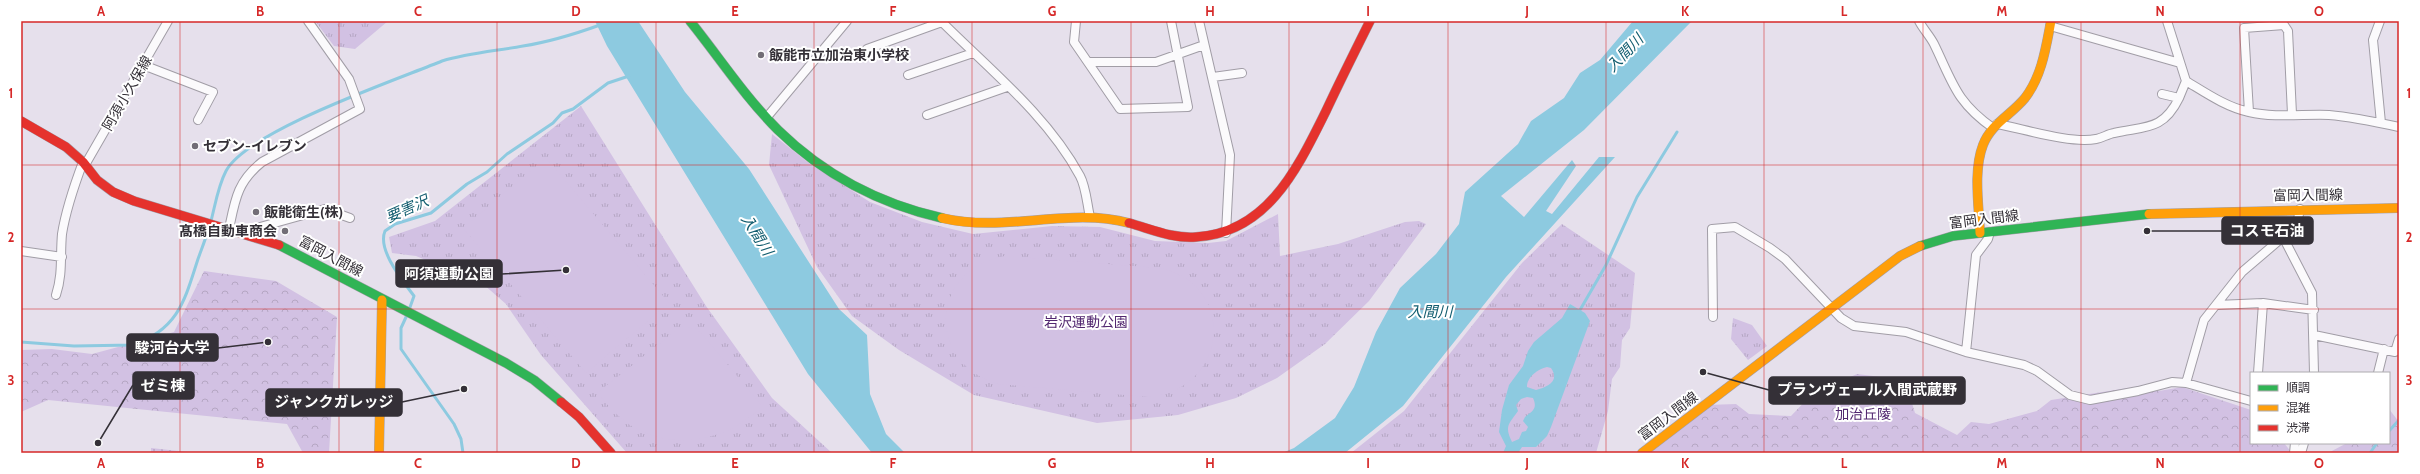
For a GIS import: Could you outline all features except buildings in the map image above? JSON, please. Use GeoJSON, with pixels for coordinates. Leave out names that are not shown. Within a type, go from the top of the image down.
{"type":"FeatureCollection","features":[{"type":"Feature","properties":{"kind":"main road"},"geometry":{"type":"LineString","coordinates":[[690,21],[767,117],[800,150],[855,186],[916,213],[978,224],[1090,217],[1122,220],[1174,236],[1199,238],[1226,234],[1246,223],[1270,204],[1285,187],[1298,166],[1370,21]]}},
{"type":"Feature","properties":{"kind":"main road"},"geometry":{"type":"LineString","coordinates":[[1980,233],[1980,160],[1982,147],[1995,126],[2024,98],[2030,89],[2037,75],[2051,24]]}},
{"type":"Feature","properties":{"kind":"main road","name":"富岡入間線"},"geometry":{"type":"LineString","coordinates":[[21,121],[54,138],[84,164],[97,180],[113,192],[134,201],[248,234],[294,252],[382,300],[506,363],[550,391],[579,417],[611,453]]}},
{"type":"Feature","properties":{"kind":"main road","name":"富岡入間線"},"geometry":{"type":"LineString","coordinates":[[1642,453],[1913,247],[1953,236],[2167,212],[2399,208]]}},
{"type":"Feature","properties":{"kind":"main road"},"geometry":{"type":"LineString","coordinates":[[379,453],[382,300]]}},
{"type":"Feature","properties":{"kind":"street","name":"阿須小久保線"},"geometry":{"type":"LineString","coordinates":[[56,295],[62,272],[62,236],[66,211],[84,164],[168,21]]}},
{"type":"Feature","properties":{"kind":"street"},"geometry":{"type":"LineString","coordinates":[[226,228],[239,190],[248,173],[262,162],[360,109],[351,85],[338,60],[308,21]]}},
{"type":"Feature","properties":{"kind":"street"},"geometry":{"type":"LineString","coordinates":[[767,117],[847,21]]}},
{"type":"Feature","properties":{"kind":"street"},"geometry":{"type":"LineString","coordinates":[[1076,21],[1074,42],[1120,109],[1188,107],[1171,21]]}},
{"type":"Feature","properties":{"kind":"street"},"geometry":{"type":"LineString","coordinates":[[1199,21],[1230,155],[1226,234]]}},
{"type":"Feature","properties":{"kind":"street"},"geometry":{"type":"LineString","coordinates":[[1919,21],[1932,40],[1948,79],[1974,114],[1995,126],[2076,140],[2096,139],[2114,133],[2150,128],[2166,118],[2179,98],[2186,82],[2167,21]]}},
{"type":"Feature","properties":{"kind":"street"},"geometry":{"type":"LineString","coordinates":[[2380,21],[2373,40],[2381,123]]}},
{"type":"Feature","properties":{"kind":"street"},"geometry":{"type":"LineString","coordinates":[[867,49],[942,22],[1033,111],[1080,177],[1090,217]]}},
{"type":"Feature","properties":{"kind":"street"},"geometry":{"type":"LineString","coordinates":[[2051,24],[2180,63]]}},
{"type":"Feature","properties":{"kind":"street"},"geometry":{"type":"LineString","coordinates":[[2249,112],[2244,28],[2284,25],[2288,31],[2292,114]]}},
{"type":"Feature","properties":{"kind":"street"},"geometry":{"type":"LineString","coordinates":[[1088,62],[1156,62],[1204,45]]}},
{"type":"Feature","properties":{"kind":"street"},"geometry":{"type":"LineString","coordinates":[[908,76],[973,53]]}},
{"type":"Feature","properties":{"kind":"street"},"geometry":{"type":"LineString","coordinates":[[143,65],[213,92],[198,120]]}},
{"type":"Feature","properties":{"kind":"street"},"geometry":{"type":"LineString","coordinates":[[1212,77],[1242,73]]}},
{"type":"Feature","properties":{"kind":"street"},"geometry":{"type":"LineString","coordinates":[[2186,82],[2223,103],[2249,112],[2275,116],[2292,114],[2354,118],[2399,127]]}},
{"type":"Feature","properties":{"kind":"street"},"geometry":{"type":"LineString","coordinates":[[926,115],[1007,87]]}},
{"type":"Feature","properties":{"kind":"street"},"geometry":{"type":"LineString","coordinates":[[2162,94],[2179,98]]}},
{"type":"Feature","properties":{"kind":"street"},"geometry":{"type":"LineString","coordinates":[[248,234],[260,227],[325,209],[350,218]]}},
{"type":"Feature","properties":{"kind":"street"},"geometry":{"type":"LineString","coordinates":[[2186,382],[2204,320],[2242,272],[2283,237],[2298,219],[2300,209]]}},
{"type":"Feature","properties":{"kind":"street"},"geometry":{"type":"LineString","coordinates":[[1713,317],[1712,229],[1735,227],[1785,259],[1841,318],[1854,326],[1906,332],[1966,352],[2024,365],[2037,371],[2070,395],[2090,400],[2138,391],[2161,383],[2186,382],[2250,401]]}},
{"type":"Feature","properties":{"kind":"street"},"geometry":{"type":"LineString","coordinates":[[1966,352],[1976,255],[1988,239],[1990,232]]}},
{"type":"Feature","properties":{"kind":"street"},"geometry":{"type":"LineString","coordinates":[[2283,237],[2312,293],[2314,310],[2314,372]]}},
{"type":"Feature","properties":{"kind":"street"},"geometry":{"type":"LineString","coordinates":[[21,250],[62,257]]}},
{"type":"Feature","properties":{"kind":"street"},"geometry":{"type":"LineString","coordinates":[[2217,305],[2263,303],[2314,310]]}},
{"type":"Feature","properties":{"kind":"street"},"geometry":{"type":"LineString","coordinates":[[2258,372],[2263,303]]}},
{"type":"Feature","properties":{"kind":"street"},"geometry":{"type":"LineString","coordinates":[[2314,335],[2395,352],[2399,339]]}},
{"type":"Feature","properties":{"kind":"street"},"geometry":{"type":"LineString","coordinates":[[2378,372],[2384,349]]}},
{"type":"Feature","properties":{"kind":"green space"},"geometry":{"type":"Polygon","coordinates":[[[315,21],[388,21],[355,49],[334,46],[315,21]]]}},
{"type":"Feature","properties":{"kind":"green space"},"geometry":{"type":"Polygon","coordinates":[[[581,106],[706,306],[772,398],[832,453],[627,453],[541,355],[506,304],[483,284],[416,256],[392,253],[389,237],[435,221],[581,106]]]}},
{"type":"Feature","properties":{"kind":"green space","name":"岩沢運動公園"},"geometry":{"type":"Polygon","coordinates":[[[772,134],[810,164],[870,202],[922,222],[973,234],[1052,226],[1100,227],[1155,241],[1208,243],[1226,241],[1278,214],[1280,256],[1338,244],[1405,222],[1419,221],[1426,224],[1369,301],[1325,344],[1277,378],[1236,398],[1178,415],[1097,423],[974,395],[899,350],[852,316],[817,267],[769,165],[772,134]]]}},
{"type":"Feature","properties":{"kind":"green space"},"geometry":{"type":"Polygon","coordinates":[[[546,158],[669,303],[586,373],[463,228],[546,158]]]}},
{"type":"Feature","properties":{"kind":"green space"},"geometry":{"type":"Polygon","coordinates":[[[1562,224],[1635,273],[1630,328],[1622,340],[1620,367],[1612,379],[1608,411],[1596,453],[1351,453],[1404,411],[1522,263],[1562,224]]]}},
{"type":"Feature","properties":{"kind":"green space"},"geometry":{"type":"Polygon","coordinates":[[[1005,256],[1159,268],[1184,278],[1202,294],[1211,314],[1214,336],[1208,357],[1195,376],[1175,390],[1148,397],[998,384],[974,373],[958,357],[948,337],[946,317],[951,296],[962,278],[980,264],[1005,256]]]}},
{"type":"Feature","properties":{"kind":"green space"},"geometry":{"type":"Polygon","coordinates":[[[204,271],[276,281],[337,317],[329,453],[303,453],[287,424],[48,400],[21,412],[21,350],[52,349],[92,354],[174,332],[204,271]]]}},
{"type":"Feature","properties":{"kind":"green space"},"geometry":{"type":"Polygon","coordinates":[[[1733,318],[1752,325],[1767,346],[1748,360],[1731,339],[1733,318]]]}},
{"type":"Feature","properties":{"kind":"green space"},"geometry":{"type":"Polygon","coordinates":[[[682,326],[696,329],[702,334],[762,406],[749,418],[719,434],[685,440],[668,439],[651,435],[635,428],[619,417],[597,393],[682,326]]]}},
{"type":"Feature","properties":{"kind":"green space","name":"加治丘陵"},"geometry":{"type":"Polygon","coordinates":[[[1857,374],[1905,380],[1915,413],[1957,435],[1971,422],[1989,424],[2037,411],[2051,400],[2128,388],[2159,391],[2182,387],[2250,410],[2250,444],[2285,444],[2292,453],[1648,453],[1707,405],[1736,404],[1749,414],[1791,416],[1812,394],[1857,374]]]}},
{"type":"Feature","properties":{"kind":"green space"},"geometry":{"type":"Polygon","coordinates":[[[2390,410],[2399,422],[2399,453],[2328,453],[2345,444],[2390,444],[2390,410]]]}},
{"type":"Feature","properties":{"kind":"green space"},"geometry":{"type":"Polygon","coordinates":[[[151,448],[197,453],[151,453],[151,448]]]}},
{"type":"Feature","properties":{"kind":"green space"},"geometry":{"type":"Polygon","coordinates":[[[745,450],[779,453],[727,453],[745,450]]]}},
{"type":"Feature","properties":{"kind":"water","name":"入間川"},"geometry":{"type":"Polygon","coordinates":[[[595,21],[638,21],[685,92],[749,169],[839,309],[867,335],[870,394],[886,434],[905,453],[872,453],[808,374],[607,46],[595,21]]]}},
{"type":"Feature","properties":{"kind":"water","name":"入間川"},"geometry":{"type":"Polygon","coordinates":[[[1633,21],[1692,21],[1584,130],[1501,196],[1524,217],[1572,160],[1576,166],[1546,211],[1552,214],[1599,157],[1615,157],[1506,277],[1403,406],[1345,453],[1282,453],[1294,448],[1335,418],[1354,387],[1376,332],[1400,288],[1436,254],[1459,224],[1465,192],[1518,144],[1531,121],[1564,98],[1580,73],[1600,60],[1633,21]]]}},
{"type":"Feature","properties":{"kind":"water"},"geometry":{"type":"Polygon","coordinates":[[[1570,304],[1585,313],[1590,321],[1551,427],[1547,436],[1536,447],[1522,447],[1518,453],[1503,453],[1506,446],[1499,432],[1502,410],[1509,385],[1523,366],[1528,351],[1534,342],[1562,318],[1570,304]],[[1547,367],[1531,377],[1527,383],[1527,387],[1536,390],[1551,383],[1554,376],[1551,368],[1547,367]],[[1527,397],[1521,399],[1516,405],[1518,411],[1509,425],[1508,432],[1512,442],[1519,439],[1522,432],[1526,431],[1528,427],[1523,421],[1535,407],[1533,398],[1527,397]]]}},
{"type":"Feature","properties":{"kind":"waterway"},"geometry":{"type":"LineString","coordinates":[[211,221],[219,189],[226,171],[239,156],[262,140],[291,124],[325,108],[442,61],[472,54],[542,42],[572,35],[600,25]]}},
{"type":"Feature","properties":{"kind":"waterway","name":"要害沢"},"geometry":{"type":"LineString","coordinates":[[409,310],[414,296],[392,265],[383,239],[385,231],[395,224],[431,213],[467,184],[487,172],[507,154],[553,123],[562,113],[573,109],[608,83],[629,76]]}},
{"type":"Feature","properties":{"kind":"waterway"},"geometry":{"type":"LineString","coordinates":[[1580,310],[1606,265],[1637,197],[1677,132]]}},
{"type":"Feature","properties":{"kind":"waterway"},"geometry":{"type":"LineString","coordinates":[[21,342],[74,346],[133,345],[148,338],[161,330],[178,311],[189,287],[209,227]]}},
{"type":"Feature","properties":{"kind":"waterway","name":"要害沢"},"geometry":{"type":"LineString","coordinates":[[407,315],[401,328],[401,349],[454,424],[461,439],[463,453]]}},
{"type":"Feature","properties":{"kind":"waterway"},"geometry":{"type":"LineString","coordinates":[[2390,430],[2399,420]]}},
{"type":"Feature","properties":{"kind":"waterway"},"geometry":{"type":"LineString","coordinates":[[2370,453],[2376,444]]}},
{"type":"Feature","properties":{"kind":"traffic: fast"},"geometry":{"type":"LineString","coordinates":[[690,21],[743,91],[778,130],[795,146],[833,173],[875,196],[897,205],[942,218]]}},
{"type":"Feature","properties":{"kind":"traffic: fast"},"geometry":{"type":"LineString","coordinates":[[1920,246],[1953,236],[2149,214]]}},
{"type":"Feature","properties":{"kind":"traffic: fast"},"geometry":{"type":"LineString","coordinates":[[279,245],[506,363],[534,380],[561,402]]}},
{"type":"Feature","properties":{"kind":"traffic: slow"},"geometry":{"type":"LineString","coordinates":[[1980,233],[1977,177],[1983,145],[1996,125],[2025,98],[2036,80],[2051,21]]}},
{"type":"Feature","properties":{"kind":"traffic: slow"},"geometry":{"type":"LineString","coordinates":[[2149,214],[2399,208]]}},
{"type":"Feature","properties":{"kind":"traffic: slow"},"geometry":{"type":"LineString","coordinates":[[942,218],[966,222],[989,223],[1060,218],[1083,218],[1106,219],[1129,223]]}},
{"type":"Feature","properties":{"kind":"traffic: slow"},"geometry":{"type":"LineString","coordinates":[[1642,453],[1900,256],[1920,246]]}},
{"type":"Feature","properties":{"kind":"traffic: slow"},"geometry":{"type":"LineString","coordinates":[[379,453],[382,300]]}},
{"type":"Feature","properties":{"kind":"traffic: jam"},"geometry":{"type":"LineString","coordinates":[[1129,223],[1170,235],[1196,237],[1221,233],[1243,224],[1261,210],[1278,194],[1304,154],[1370,21]]}},
{"type":"Feature","properties":{"kind":"traffic: jam"},"geometry":{"type":"LineString","coordinates":[[21,121],[66,147],[83,162],[97,180],[113,192],[134,201],[279,245]]}},
{"type":"Feature","properties":{"kind":"traffic: jam"},"geometry":{"type":"LineString","coordinates":[[561,402],[579,417],[611,453]]}},
{"type":"Feature","properties":{"kind":"place","name":"飯能市立加治東小学校"},"geometry":{"type":"Point","coordinates":[761,55]}},
{"type":"Feature","properties":{"kind":"place","name":"セブン-イレブン"},"geometry":{"type":"Point","coordinates":[195,146]}},
{"type":"Feature","properties":{"kind":"place","name":"飯能衛生(株)"},"geometry":{"type":"Point","coordinates":[256,212]}},
{"type":"Feature","properties":{"kind":"place","name":"髙橋自動車商会"},"geometry":{"type":"Point","coordinates":[285,231]}},
{"type":"Feature","properties":{"kind":"place","name":"コスモ石油"},"geometry":{"type":"Point","coordinates":[2147,231]}},
{"type":"Feature","properties":{"kind":"place","name":"阿須運動公園"},"geometry":{"type":"Point","coordinates":[566,270]}},
{"type":"Feature","properties":{"kind":"place","name":"駿河台大学"},"geometry":{"type":"Point","coordinates":[268,342]}},
{"type":"Feature","properties":{"kind":"place","name":"プランヴェール入間武蔵野"},"geometry":{"type":"Point","coordinates":[1703,372]}},
{"type":"Feature","properties":{"kind":"place","name":"ジャンクガレッジ"},"geometry":{"type":"Point","coordinates":[464,389]}},
{"type":"Feature","properties":{"kind":"place","name":"ゼミ棟"},"geometry":{"type":"Point","coordinates":[98,443]}}]}
